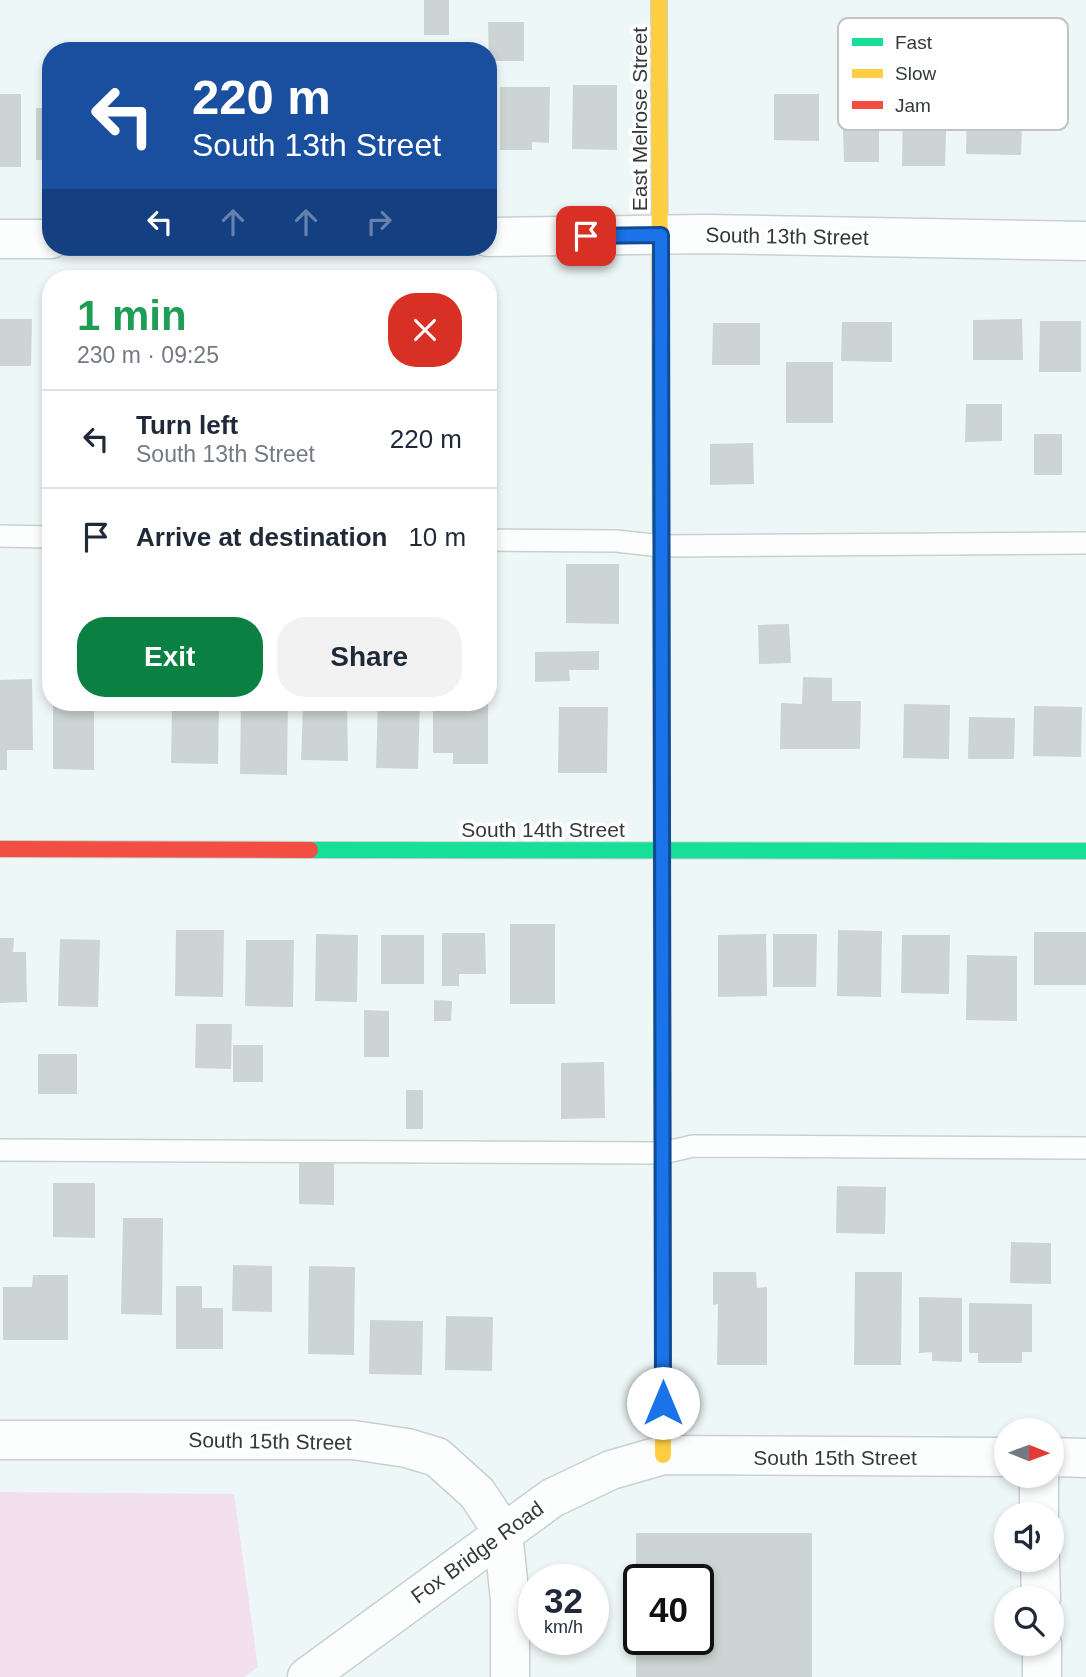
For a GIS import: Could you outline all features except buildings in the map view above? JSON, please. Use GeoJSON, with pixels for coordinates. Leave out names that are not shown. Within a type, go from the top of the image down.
{"type":"FeatureCollection","features":[{"type":"Feature","properties":{"kind":"street","name":"East Melrose Street"},"geometry":{"type":"LineString","coordinates":[[659,0],[663,1455]]}},
{"type":"Feature","properties":{"kind":"street","name":"South 13th Street"},"geometry":{"type":"LineString","coordinates":[[497,237],[661,235],[1086,241]]}},
{"type":"Feature","properties":{"kind":"street"},"geometry":{"type":"LineString","coordinates":[[0,239],[42,239]]}},
{"type":"Feature","properties":{"kind":"street","name":"South 14th Street"},"geometry":{"type":"LineString","coordinates":[[0,849],[1086,851]]}},
{"type":"Feature","properties":{"kind":"street","name":"South 15th Street"},"geometry":{"type":"LineString","coordinates":[[0,1440],[327,1440],[407,1448],[437,1457],[477,1493],[503,1532]]}},
{"type":"Feature","properties":{"kind":"street","name":"South 15th Street"},"geometry":{"type":"LineString","coordinates":[[663,1455],[994,1457]]}},
{"type":"Feature","properties":{"kind":"street","name":"Fox Bridge Road"},"geometry":{"type":"LineString","coordinates":[[307,1677],[503,1532],[564,1492],[611,1471],[663,1455]]}},
{"type":"Feature","properties":{"kind":"street"},"geometry":{"type":"LineString","coordinates":[[1064,1457],[1086,1458]]}},
{"type":"Feature","properties":{"kind":"street"},"geometry":{"type":"LineString","coordinates":[[503,1532],[510,1600],[510,1677]]}},
{"type":"Feature","properties":{"kind":"street"},"geometry":{"type":"LineString","coordinates":[[1042,1656],[1042,1677]]}},
{"type":"Feature","properties":{"kind":"lane"},"geometry":{"type":"LineString","coordinates":[[0,536],[42,537]]}},
{"type":"Feature","properties":{"kind":"lane"},"geometry":{"type":"LineString","coordinates":[[497,540],[617,541],[661,546],[1086,543]]}},
{"type":"Feature","properties":{"kind":"lane"},"geometry":{"type":"LineString","coordinates":[[0,1150],[663,1153],[693,1146],[1086,1148]]}},
{"type":"Feature","properties":{"kind":"shaded area"},"geometry":{"type":"Polygon","coordinates":[[[0,1492],[234,1494],[258,1667],[244,1677],[0,1677],[0,1492]]]}},
{"type":"Feature","properties":{"kind":"traffic: fast"},"geometry":{"type":"LineString","coordinates":[[660,341],[663,1314]]}},
{"type":"Feature","properties":{"kind":"traffic: fast"},"geometry":{"type":"LineString","coordinates":[[310,850],[1086,851]]}},
{"type":"Feature","properties":{"kind":"traffic: slow"},"geometry":{"type":"LineString","coordinates":[[659,0],[660,341]]}},
{"type":"Feature","properties":{"kind":"traffic: slow"},"geometry":{"type":"LineString","coordinates":[[663,1314],[663,1455]]}},
{"type":"Feature","properties":{"kind":"traffic: jam"},"geometry":{"type":"LineString","coordinates":[[0,849],[310,850]]}},
{"type":"Feature","properties":{"kind":"route"},"geometry":{"type":"LineString","coordinates":[[586,236],[661,235],[663,1403]]}}]}
